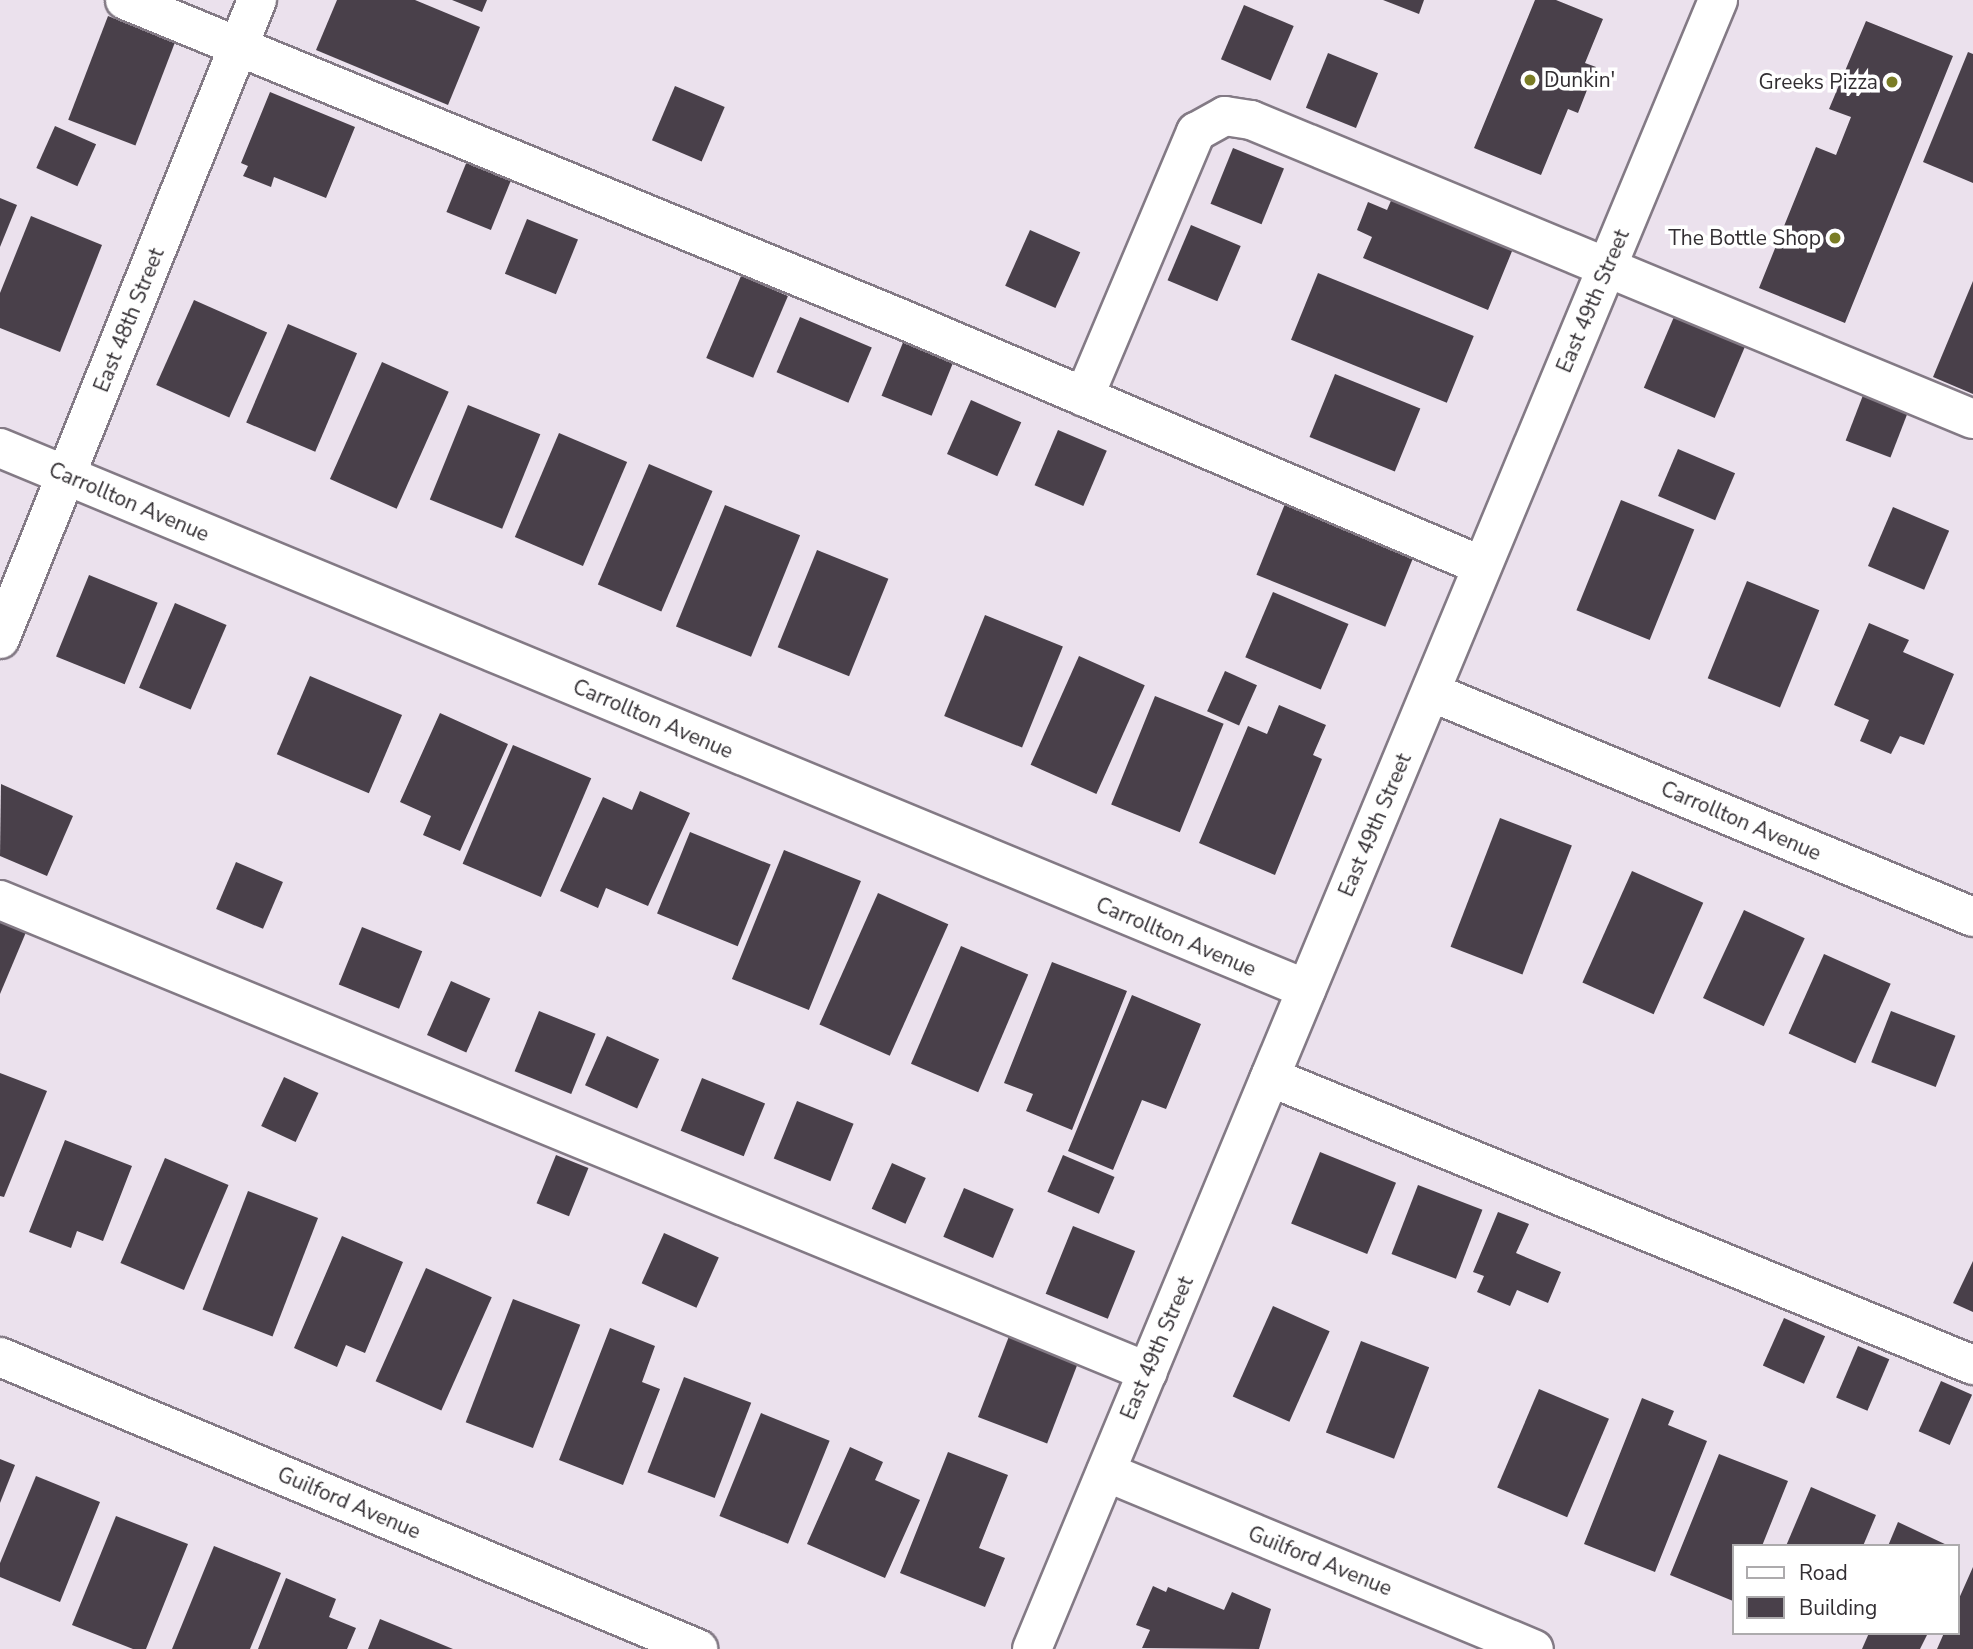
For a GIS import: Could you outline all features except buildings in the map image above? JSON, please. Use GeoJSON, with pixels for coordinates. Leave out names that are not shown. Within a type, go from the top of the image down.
{"type":"FeatureCollection","features":[{"type":"Feature","properties":{"kind":"street"},"geometry":{"type":"LineString","coordinates":[[125,0],[1084,397],[1482,566]]}},
{"type":"Feature","properties":{"kind":"street","name":"East 48th Street"},"geometry":{"type":"LineString","coordinates":[[0,639],[257,0]]}},
{"type":"Feature","properties":{"kind":"street","name":"East 49th Street"},"geometry":{"type":"LineString","coordinates":[[1032,1649],[1717,0]]}},
{"type":"Feature","properties":{"kind":"street"},"geometry":{"type":"LineString","coordinates":[[1084,397],[1196,132],[1225,116],[1251,120],[1973,419]]}},
{"type":"Feature","properties":{"kind":"street","name":"Carrollton Avenue"},"geometry":{"type":"LineString","coordinates":[[0,448],[1306,989]]}},
{"type":"Feature","properties":{"kind":"street","name":"Carrollton Avenue"},"geometry":{"type":"LineString","coordinates":[[1431,692],[1973,917]]}},
{"type":"Feature","properties":{"kind":"street"},"geometry":{"type":"LineString","coordinates":[[0,900],[1148,1372]]}},
{"type":"Feature","properties":{"kind":"street"},"geometry":{"type":"LineString","coordinates":[[1270,1077],[1973,1365]]}},
{"type":"Feature","properties":{"kind":"street","name":"Guilford Avenue"},"geometry":{"type":"LineString","coordinates":[[0,1357],[698,1649]]}},
{"type":"Feature","properties":{"kind":"street","name":"Guilford Avenue"},"geometry":{"type":"LineString","coordinates":[[1106,1472],[1534,1649]]}},
{"type":"Feature","properties":{"kind":"place","name":"Dunkin'"},"geometry":{"type":"Point","coordinates":[1530,80]}},
{"type":"Feature","properties":{"kind":"place","name":"Greeks Pizza"},"geometry":{"type":"Point","coordinates":[1892,82]}},
{"type":"Feature","properties":{"kind":"place","name":"The Bottle Shop"},"geometry":{"type":"Point","coordinates":[1835,238]}}]}
